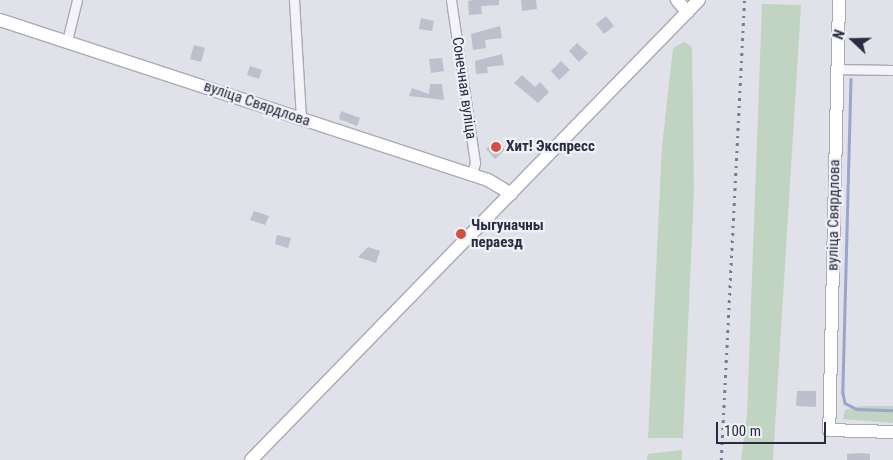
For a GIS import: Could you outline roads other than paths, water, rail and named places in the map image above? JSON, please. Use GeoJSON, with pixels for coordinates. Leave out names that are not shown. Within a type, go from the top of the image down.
{"type":"FeatureCollection","features":[{"type":"Feature","properties":{"kind":"street"},"geometry":{"type":"LineString","coordinates":[[67,41],[78,0]]}},
{"type":"Feature","properties":{"kind":"street"},"geometry":{"type":"LineString","coordinates":[[294,0],[301,119]]}},
{"type":"Feature","properties":{"kind":"street","name":"Сонечная вуліца"},"geometry":{"type":"LineString","coordinates":[[451,0],[475,163],[471,175]]}},
{"type":"Feature","properties":{"kind":"street"},"geometry":{"type":"LineString","coordinates":[[677,0],[687,12]]}},
{"type":"Feature","properties":{"kind":"street"},"geometry":{"type":"LineString","coordinates":[[251,460],[698,0]]}},
{"type":"Feature","properties":{"kind":"street","name":"вуліца Свярдлова"},"geometry":{"type":"LineString","coordinates":[[839,0],[828,430],[893,432]]}},
{"type":"Feature","properties":{"kind":"street","name":"вуліца Свярдлова"},"geometry":{"type":"LineString","coordinates":[[0,20],[471,175],[511,194]]}},
{"type":"Feature","properties":{"kind":"street"},"geometry":{"type":"LineString","coordinates":[[838,69],[893,70]]}},
{"type":"Feature","properties":{"kind":"waterway"},"geometry":{"type":"LineString","coordinates":[[851,79],[843,393],[845,403],[857,409],[893,410]]}},
{"type":"Feature","properties":{"kind":"railway"},"geometry":{"type":"LineString","coordinates":[[721,460],[744,0]]}},
{"type":"Feature","properties":{"kind":"place","name":"Хит! Экспресс"},"geometry":{"type":"Point","coordinates":[496,147]}},
{"type":"Feature","properties":{"kind":"place","name":"Чыгуначны пераезд"},"geometry":{"type":"Point","coordinates":[461,234]}}]}
